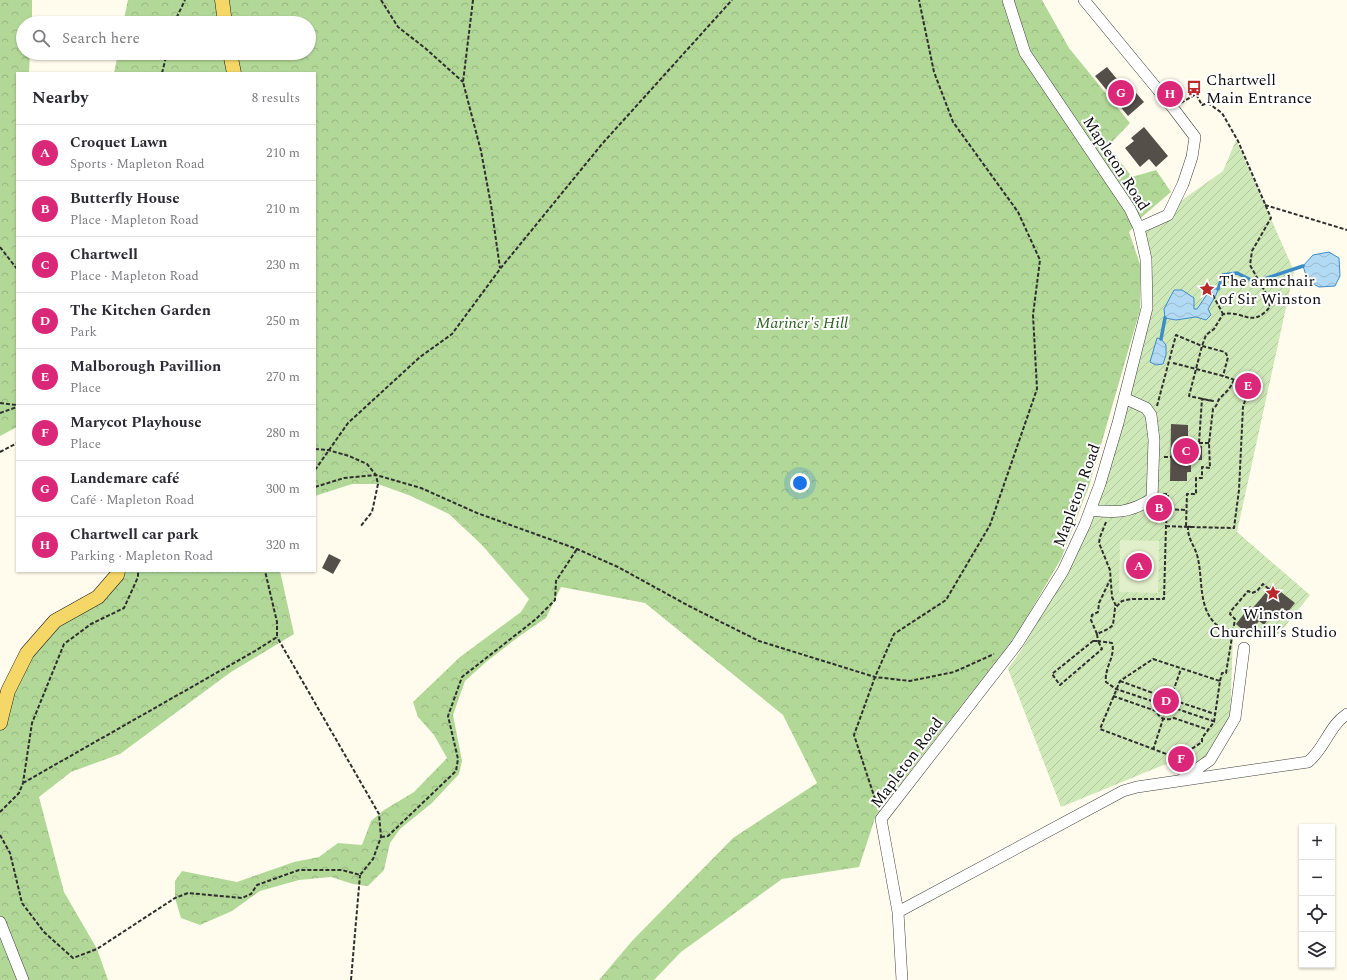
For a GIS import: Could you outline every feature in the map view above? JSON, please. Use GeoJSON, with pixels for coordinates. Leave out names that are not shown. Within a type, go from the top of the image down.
{"type":"FeatureCollection","features":[{"type":"Feature","properties":{"kind":"main road"},"geometry":{"type":"LineString","coordinates":[[222,0],[225,16]]}},
{"type":"Feature","properties":{"kind":"main road"},"geometry":{"type":"LineString","coordinates":[[231,60],[234,72]]}},
{"type":"Feature","properties":{"kind":"main road"},"geometry":{"type":"LineString","coordinates":[[0,723],[4,690],[27,653],[56,621],[98,597],[117,575],[118,572]]}},
{"type":"Feature","properties":{"kind":"street","name":"Mapleton Road"},"geometry":{"type":"LineString","coordinates":[[902,980],[898,912],[881,819],[1017,644],[1063,572],[1091,510],[1100,484],[1147,308],[1146,259],[1139,228],[1130,209],[1025,53],[1008,0]]}},
{"type":"Feature","properties":{"kind":"street"},"geometry":{"type":"LineString","coordinates":[[1084,0],[1195,137],[1192,157],[1185,178],[1168,215],[1139,228]]}},
{"type":"Feature","properties":{"kind":"street"},"geometry":{"type":"LineString","coordinates":[[1091,510],[1112,512],[1122,511],[1138,507],[1152,499],[1154,440],[1151,414],[1146,408],[1124,398]]}},
{"type":"Feature","properties":{"kind":"street"},"geometry":{"type":"LineString","coordinates":[[1179,782],[1210,760],[1235,718],[1244,648]]}},
{"type":"Feature","properties":{"kind":"street"},"geometry":{"type":"LineString","coordinates":[[898,912],[1122,791],[1308,762],[1316,755],[1337,722],[1347,714]]}},
{"type":"Feature","properties":{"kind":"street"},"geometry":{"type":"LineString","coordinates":[[0,922],[23,980]]}},
{"type":"Feature","properties":{"kind":"path"},"geometry":{"type":"LineString","coordinates":[[177,16],[185,0]]}},
{"type":"Feature","properties":{"kind":"path"},"geometry":{"type":"LineString","coordinates":[[381,0],[398,27],[425,48],[463,82]]}},
{"type":"Feature","properties":{"kind":"path"},"geometry":{"type":"LineString","coordinates":[[473,0],[463,82],[481,151],[491,205],[500,269]]}},
{"type":"Feature","properties":{"kind":"path"},"geometry":{"type":"LineString","coordinates":[[316,468],[348,423],[420,357],[452,334],[500,269],[602,144],[732,0]]}},
{"type":"Feature","properties":{"kind":"path"},"geometry":{"type":"LineString","coordinates":[[881,819],[854,735],[875,677],[894,634],[946,600],[990,525],[1037,389],[1033,315],[1040,260],[1018,212],[953,122],[934,72],[919,0]]}},
{"type":"Feature","properties":{"kind":"path"},"geometry":{"type":"LineString","coordinates":[[162,72],[165,60]]}},
{"type":"Feature","properties":{"kind":"path"},"geometry":{"type":"LineString","coordinates":[[1192,96],[1196,94],[1202,105],[1208,103],[1222,113],[1238,141],[1271,218],[1252,251],[1250,265],[1268,297],[1270,307],[1262,316],[1252,319],[1230,312],[1223,314],[1214,329],[1206,336],[1202,346],[1189,396],[1213,402]]}},
{"type":"Feature","properties":{"kind":"path"},"geometry":{"type":"LineString","coordinates":[[1265,205],[1347,230]]}},
{"type":"Feature","properties":{"kind":"path"},"geometry":{"type":"LineString","coordinates":[[0,248],[16,268]]}},
{"type":"Feature","properties":{"kind":"path"},"geometry":{"type":"LineString","coordinates":[[1210,290],[1223,314]]}},
{"type":"Feature","properties":{"kind":"path"},"geometry":{"type":"LineString","coordinates":[[1162,388],[1176,335],[1202,346],[1224,351],[1227,354],[1228,359],[1223,376]]}},
{"type":"Feature","properties":{"kind":"path"},"geometry":{"type":"LineString","coordinates":[[1166,526],[1234,528],[1239,490],[1244,407],[1250,385],[1223,376],[1173,363]]}},
{"type":"Feature","properties":{"kind":"path"},"geometry":{"type":"LineString","coordinates":[[1232,630],[1219,627],[1208,616],[1204,603],[1198,560],[1195,548],[1190,540],[1189,527],[1186,526],[1187,494],[1196,494],[1196,478],[1202,478],[1202,468],[1210,468],[1209,443],[1213,409],[1218,405],[1219,399],[1230,389],[1234,380]]}},
{"type":"Feature","properties":{"kind":"path"},"geometry":{"type":"LineString","coordinates":[[1199,443],[1202,399],[1218,405]]}},
{"type":"Feature","properties":{"kind":"path"},"geometry":{"type":"LineString","coordinates":[[0,403],[16,406]]}},
{"type":"Feature","properties":{"kind":"path"},"geometry":{"type":"LineString","coordinates":[[0,413],[16,406]]}},
{"type":"Feature","properties":{"kind":"path"},"geometry":{"type":"LineString","coordinates":[[1188,442],[1209,443]]}},
{"type":"Feature","properties":{"kind":"path"},"geometry":{"type":"LineString","coordinates":[[0,452],[16,444]]}},
{"type":"Feature","properties":{"kind":"path"},"geometry":{"type":"LineString","coordinates":[[316,449],[328,450],[349,456],[367,464],[376,475],[378,484],[372,512],[360,527]]}},
{"type":"Feature","properties":{"kind":"path"},"geometry":{"type":"LineString","coordinates":[[316,487],[344,478],[376,475],[421,488],[477,513],[577,549],[618,567],[689,606],[758,641],[875,677],[910,681],[954,672],[1017,644]]}},
{"type":"Feature","properties":{"kind":"path"},"geometry":{"type":"LineString","coordinates":[[1097,634],[1113,625],[1115,608],[1122,601],[1131,598],[1164,599],[1168,494]]}},
{"type":"Feature","properties":{"kind":"path"},"geometry":{"type":"LineString","coordinates":[[1163,510],[1187,510]]}},
{"type":"Feature","properties":{"kind":"path"},"geometry":{"type":"LineString","coordinates":[[1112,512],[1102,531],[1099,543],[1110,570],[1112,597],[1116,606]]}},
{"type":"Feature","properties":{"kind":"path"},"geometry":{"type":"LineString","coordinates":[[381,837],[388,836],[456,771],[458,759],[448,716],[462,677],[536,619],[555,600],[556,581],[577,549]]}},
{"type":"Feature","properties":{"kind":"path"},"geometry":{"type":"LineString","coordinates":[[0,812],[19,793],[23,784],[32,723],[64,644],[91,624],[124,608],[138,577],[138,572]]}},
{"type":"Feature","properties":{"kind":"path"},"geometry":{"type":"LineString","coordinates":[[265,572],[277,622],[277,637],[379,814],[381,837],[373,859],[360,875],[351,980]]}},
{"type":"Feature","properties":{"kind":"path"},"geometry":{"type":"LineString","coordinates":[[1111,579],[1099,602],[1098,612],[1092,615],[1091,620],[1097,634],[1098,642],[1102,649],[1060,685],[1052,674],[1093,641],[1098,642],[1112,643],[1114,649],[1105,676],[1106,682],[1116,689],[1164,705],[1166,710],[1153,750]]}},
{"type":"Feature","properties":{"kind":"path"},"geometry":{"type":"LineString","coordinates":[[1220,681],[1153,659],[1120,681],[1100,729],[1169,755],[1172,750],[1184,748],[1187,752],[1202,742],[1202,738],[1215,722],[1220,681],[1222,673],[1226,673],[1235,619],[1230,614],[1231,611],[1248,591],[1252,593],[1257,591],[1263,584],[1269,588]]}},
{"type":"Feature","properties":{"kind":"path"},"geometry":{"type":"LineString","coordinates":[[23,784],[256,651],[277,637]]}},
{"type":"Feature","properties":{"kind":"path"},"geometry":{"type":"LineString","coordinates":[[1164,705],[1166,702],[1169,702],[1181,669]]}},
{"type":"Feature","properties":{"kind":"path"},"geometry":{"type":"LineString","coordinates":[[1120,681],[1161,696],[1172,694],[1177,697],[1179,702],[1215,714]]}},
{"type":"Feature","properties":{"kind":"path"},"geometry":{"type":"LineString","coordinates":[[1113,696],[1156,711],[1158,716],[1163,719],[1169,720],[1174,718],[1209,730]]}},
{"type":"Feature","properties":{"kind":"path"},"geometry":{"type":"LineString","coordinates":[[1169,702],[1171,707],[1215,722]]}},
{"type":"Feature","properties":{"kind":"path"},"geometry":{"type":"LineString","coordinates":[[1166,710],[1171,707]]}},
{"type":"Feature","properties":{"kind":"path"},"geometry":{"type":"LineString","coordinates":[[0,835],[10,854],[22,903],[44,932],[73,958],[97,949],[175,898],[188,893],[242,898],[251,894],[257,885],[299,870],[342,870],[360,875]]}},
{"type":"Feature","properties":{"kind":"green space"},"geometry":{"type":"Polygon","coordinates":[[[0,0],[32,0],[32,16],[16,16],[16,60],[30,60],[29,72],[16,72],[16,428],[0,436],[0,0]]]}},
{"type":"Feature","properties":{"kind":"green space","name":"Mariner's Hill"},"geometry":{"type":"Polygon","coordinates":[[[128,0],[1042,0],[1069,48],[1130,123],[1108,146],[1132,177],[1156,170],[1171,192],[1143,216],[1129,232],[1140,264],[1140,310],[1089,486],[1061,559],[1017,634],[876,815],[859,867],[782,879],[681,952],[654,980],[599,980],[632,941],[733,838],[817,783],[783,715],[645,603],[561,587],[546,618],[486,662],[465,681],[453,715],[462,761],[459,774],[432,803],[400,829],[390,843],[384,870],[368,886],[353,884],[331,877],[299,880],[260,891],[232,911],[200,925],[181,918],[175,898],[175,881],[182,871],[237,882],[294,862],[319,857],[338,843],[362,845],[371,821],[384,810],[414,792],[447,758],[434,735],[418,717],[413,702],[460,657],[521,612],[529,599],[481,544],[449,514],[411,496],[378,484],[352,484],[316,496],[316,72],[114,72],[117,60],[316,60],[316,16],[125,16],[128,0]]]}},
{"type":"Feature","properties":{"kind":"green space"},"geometry":{"type":"Polygon","coordinates":[[[1236,140],[1294,271],[1237,532],[1310,595],[1279,634],[1233,636],[1230,722],[1203,764],[1192,769],[1166,764],[1061,807],[1008,669],[1022,649],[1066,572],[1150,313],[1144,227],[1223,171],[1236,140]]]}},
{"type":"Feature","properties":{"kind":"green space"},"geometry":{"type":"Polygon","coordinates":[[[1120,540],[1159,541],[1158,593],[1119,592],[1120,540]]]}},
{"type":"Feature","properties":{"kind":"green space"},"geometry":{"type":"Polygon","coordinates":[[[113,572],[280,572],[294,634],[231,672],[120,754],[71,772],[39,797],[64,892],[97,949],[108,980],[0,980],[0,718],[7,689],[57,624],[92,598],[113,572]]]}},
{"type":"Feature","properties":{"kind":"water"},"geometry":{"type":"Polygon","coordinates":[[[1329,252],[1339,258],[1340,276],[1335,286],[1319,287],[1308,281],[1303,266],[1313,255],[1329,252]]]}},
{"type":"Feature","properties":{"kind":"water"},"geometry":{"type":"Polygon","coordinates":[[[1213,289],[1218,289],[1208,309],[1211,315],[1206,320],[1196,317],[1176,320],[1165,318],[1164,309],[1174,290],[1182,290],[1194,298],[1194,309],[1197,309],[1208,293],[1213,289]]]}},
{"type":"Feature","properties":{"kind":"water"},"geometry":{"type":"Polygon","coordinates":[[[1157,338],[1161,339],[1166,345],[1166,355],[1163,364],[1156,365],[1150,362],[1157,338]]]}},
{"type":"Feature","properties":{"kind":"building"},"geometry":{"type":"Polygon","coordinates":[[[1107,67],[1126,90],[1130,86],[1144,102],[1128,116],[1095,76],[1107,67]]]}},
{"type":"Feature","properties":{"kind":"building"},"geometry":{"type":"Polygon","coordinates":[[[1144,127],[1168,156],[1156,167],[1149,159],[1140,167],[1125,148],[1134,141],[1131,138],[1144,127]]]}},
{"type":"Feature","properties":{"kind":"building"},"geometry":{"type":"Polygon","coordinates":[[[1245,380],[1254,383],[1251,391],[1243,388],[1245,380]]]}},
{"type":"Feature","properties":{"kind":"building"},"geometry":{"type":"Polygon","coordinates":[[[1171,424],[1188,425],[1188,445],[1202,446],[1202,460],[1191,460],[1191,472],[1187,472],[1187,481],[1170,481],[1171,424]]]}},
{"type":"Feature","properties":{"kind":"building"},"geometry":{"type":"Polygon","coordinates":[[[329,554],[341,560],[333,574],[322,568],[329,554]]]}},
{"type":"Feature","properties":{"kind":"building"},"geometry":{"type":"Polygon","coordinates":[[[1272,585],[1295,603],[1282,619],[1273,613],[1264,625],[1259,621],[1251,632],[1247,629],[1245,632],[1236,624],[1250,606],[1253,608],[1272,585]]]}},
{"type":"Feature","properties":{"kind":"waterway"},"geometry":{"type":"LineString","coordinates":[[1218,289],[1223,275],[1237,273],[1255,282],[1303,266]]}},
{"type":"Feature","properties":{"kind":"waterway"},"geometry":{"type":"LineString","coordinates":[[1161,339],[1165,318]]}},
{"type":"Feature","properties":{"kind":"place","name":"Chartwell Main Entrance"},"geometry":{"type":"Point","coordinates":[1194,88]}},
{"type":"Feature","properties":{"kind":"place","name":"Landemare café"},"geometry":{"type":"Point","coordinates":[1121,93]}},
{"type":"Feature","properties":{"kind":"place","name":"Chartwell car park"},"geometry":{"type":"Point","coordinates":[1170,94]}},
{"type":"Feature","properties":{"kind":"place","name":"The armchair of Sir Winston"},"geometry":{"type":"Point","coordinates":[1207,289]}},
{"type":"Feature","properties":{"kind":"place","name":"Malborough Pavillion"},"geometry":{"type":"Point","coordinates":[1248,386]}},
{"type":"Feature","properties":{"kind":"place","name":"Chartwell"},"geometry":{"type":"Point","coordinates":[1186,451]}},
{"type":"Feature","properties":{"kind":"place","name":"Butterfly House"},"geometry":{"type":"Point","coordinates":[1159,508]}},
{"type":"Feature","properties":{"kind":"place","name":"Croquet Lawn"},"geometry":{"type":"Point","coordinates":[1139,566]}},
{"type":"Feature","properties":{"kind":"place","name":"Winston Churchill’s Studio"},"geometry":{"type":"Point","coordinates":[1273,593]}},
{"type":"Feature","properties":{"kind":"place","name":"The Kitchen Garden"},"geometry":{"type":"Point","coordinates":[1166,701]}},
{"type":"Feature","properties":{"kind":"place","name":"Marycot Playhouse"},"geometry":{"type":"Point","coordinates":[1181,759]}}]}
